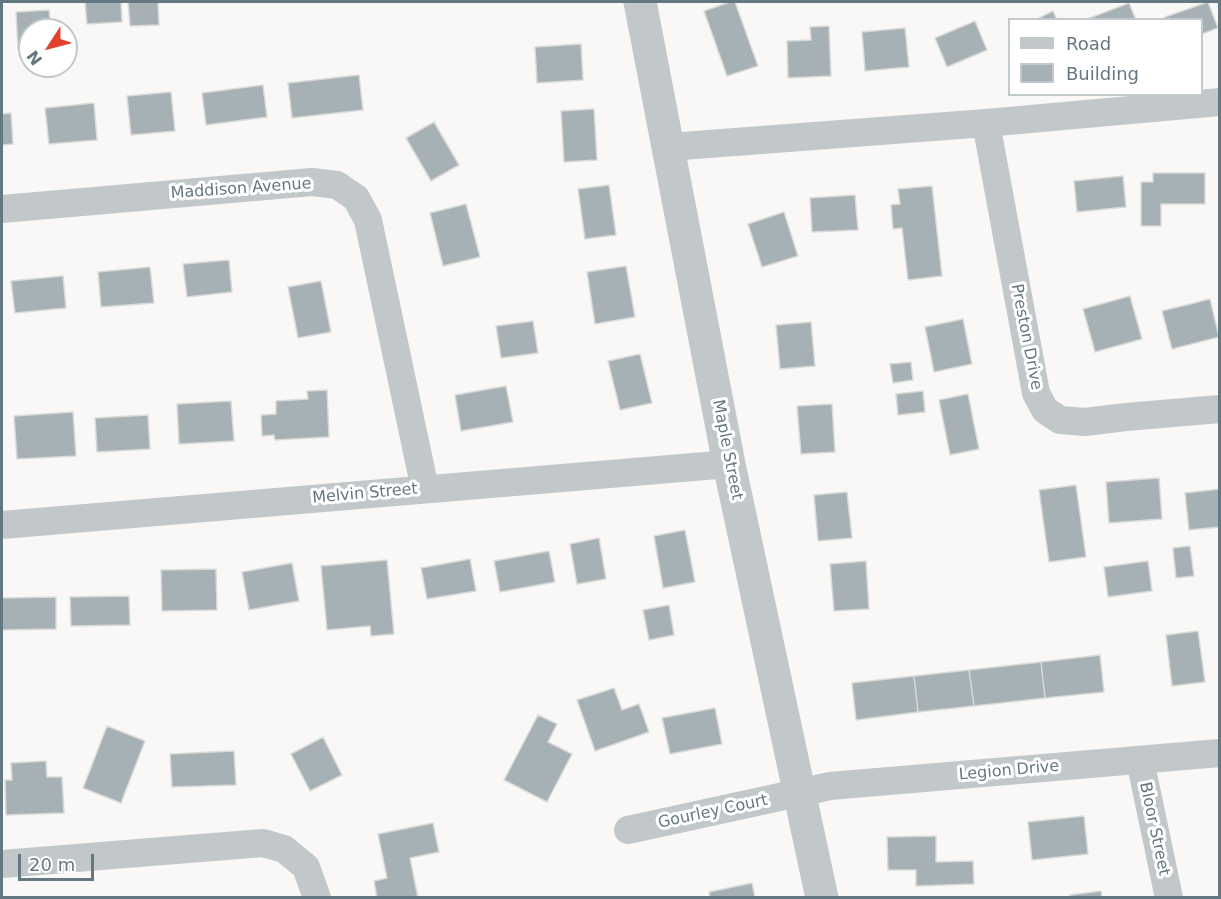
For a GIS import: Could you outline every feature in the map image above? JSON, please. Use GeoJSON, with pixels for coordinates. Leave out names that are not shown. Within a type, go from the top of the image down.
{"type":"FeatureCollection","features":[{"type":"Feature","properties":{"kind":"street","name":"Maple Street"},"geometry":{"type":"LineString","coordinates":[[640,2],[729,464],[822,897]]}},
{"type":"Feature","properties":{"kind":"street"},"geometry":{"type":"LineString","coordinates":[[669,147],[986,123],[1220,102]]}},
{"type":"Feature","properties":{"kind":"street","name":"Preston Drive"},"geometry":{"type":"LineString","coordinates":[[986,123],[1036,393],[1045,410],[1060,420],[1085,422],[1220,409]]}},
{"type":"Feature","properties":{"kind":"street","name":"Maddison Avenue"},"geometry":{"type":"LineString","coordinates":[[2,209],[312,182],[337,185],[356,198],[368,220],[425,489]]}},
{"type":"Feature","properties":{"kind":"street","name":"Melvin Street"},"geometry":{"type":"LineString","coordinates":[[2,525],[729,464]]}},
{"type":"Feature","properties":{"kind":"street","name":"Legion Drive"},"geometry":{"type":"LineString","coordinates":[[799,794],[830,786],[1220,753]]}},
{"type":"Feature","properties":{"kind":"street","name":"Bloor Street"},"geometry":{"type":"LineString","coordinates":[[1140,760],[1169,897]]}},
{"type":"Feature","properties":{"kind":"street","name":"Gourley Court"},"geometry":{"type":"LineString","coordinates":[[628,830],[799,794]]}},
{"type":"Feature","properties":{"kind":"street"},"geometry":{"type":"LineString","coordinates":[[2,864],[262,843],[284,849],[306,867],[317,897]]}},
{"type":"Feature","properties":{"kind":"building"},"geometry":{"type":"Polygon","coordinates":[[[85,2],[121,2],[122,22],[87,24],[85,2]]]}},
{"type":"Feature","properties":{"kind":"building"},"geometry":{"type":"Polygon","coordinates":[[[128,2],[158,2],[159,25],[130,26],[128,2]]]}},
{"type":"Feature","properties":{"kind":"building"},"geometry":{"type":"Polygon","coordinates":[[[735,2],[758,66],[727,76],[704,11],[735,2]]]}},
{"type":"Feature","properties":{"kind":"building"},"geometry":{"type":"Polygon","coordinates":[[[1208,2],[1218,28],[1203,34],[1203,18],[1165,17],[1208,2]]]}},
{"type":"Feature","properties":{"kind":"building"},"geometry":{"type":"Polygon","coordinates":[[[1129,3],[1135,18],[1090,18],[1129,3]]]}},
{"type":"Feature","properties":{"kind":"building"},"geometry":{"type":"Polygon","coordinates":[[[49,10],[50,18],[18,18],[18,50],[16,12],[49,10]]]}},
{"type":"Feature","properties":{"kind":"building"},"geometry":{"type":"Polygon","coordinates":[[[1053,11],[1056,18],[1039,18],[1053,11]]]}},
{"type":"Feature","properties":{"kind":"building"},"geometry":{"type":"Polygon","coordinates":[[[975,21],[987,50],[947,67],[935,38],[975,21]]]}},
{"type":"Feature","properties":{"kind":"building"},"geometry":{"type":"Polygon","coordinates":[[[829,26],[831,76],[788,78],[787,41],[811,40],[810,27],[829,26]]]}},
{"type":"Feature","properties":{"kind":"building"},"geometry":{"type":"Polygon","coordinates":[[[905,28],[909,67],[865,71],[862,32],[905,28]]]}},
{"type":"Feature","properties":{"kind":"building"},"geometry":{"type":"Polygon","coordinates":[[[581,44],[583,80],[537,83],[535,47],[581,44]]]}},
{"type":"Feature","properties":{"kind":"building"},"geometry":{"type":"Polygon","coordinates":[[[359,75],[363,110],[292,118],[288,83],[359,75]]]}},
{"type":"Feature","properties":{"kind":"building"},"geometry":{"type":"Polygon","coordinates":[[[263,85],[267,117],[206,125],[202,93],[263,85]]]}},
{"type":"Feature","properties":{"kind":"building"},"geometry":{"type":"Polygon","coordinates":[[[171,92],[175,131],[131,135],[127,96],[171,92]]]}},
{"type":"Feature","properties":{"kind":"building"},"geometry":{"type":"Polygon","coordinates":[[[94,103],[97,140],[49,144],[45,108],[94,103]]]}},
{"type":"Feature","properties":{"kind":"building"},"geometry":{"type":"Polygon","coordinates":[[[594,109],[597,160],[564,162],[561,111],[594,109]]]}},
{"type":"Feature","properties":{"kind":"building"},"geometry":{"type":"Polygon","coordinates":[[[11,113],[13,144],[2,145],[2,114],[11,113]]]}},
{"type":"Feature","properties":{"kind":"building"},"geometry":{"type":"Polygon","coordinates":[[[434,122],[459,165],[431,181],[406,138],[434,122]]]}},
{"type":"Feature","properties":{"kind":"building"},"geometry":{"type":"Polygon","coordinates":[[[1153,173],[1205,173],[1205,204],[1161,204],[1161,226],[1141,226],[1141,182],[1153,182],[1153,173]]]}},
{"type":"Feature","properties":{"kind":"building"},"geometry":{"type":"Polygon","coordinates":[[[1123,176],[1126,207],[1077,212],[1074,181],[1123,176]]]}},
{"type":"Feature","properties":{"kind":"building"},"geometry":{"type":"Polygon","coordinates":[[[609,185],[616,235],[585,239],[578,189],[609,185]]]}},
{"type":"Feature","properties":{"kind":"building"},"geometry":{"type":"Polygon","coordinates":[[[932,186],[942,276],[908,280],[902,228],[893,229],[891,205],[900,204],[898,189],[932,186]]]}},
{"type":"Feature","properties":{"kind":"building"},"geometry":{"type":"Polygon","coordinates":[[[855,195],[858,230],[812,232],[810,198],[855,195]]]}},
{"type":"Feature","properties":{"kind":"building"},"geometry":{"type":"Polygon","coordinates":[[[466,204],[480,257],[443,266],[430,213],[466,204]]]}},
{"type":"Feature","properties":{"kind":"building"},"geometry":{"type":"Polygon","coordinates":[[[784,212],[798,256],[762,267],[748,224],[784,212]]]}},
{"type":"Feature","properties":{"kind":"building"},"geometry":{"type":"Polygon","coordinates":[[[229,260],[232,292],[187,297],[183,264],[229,260]]]}},
{"type":"Feature","properties":{"kind":"building"},"geometry":{"type":"Polygon","coordinates":[[[626,266],[635,317],[595,324],[587,272],[626,266]]]}},
{"type":"Feature","properties":{"kind":"building"},"geometry":{"type":"Polygon","coordinates":[[[150,267],[154,303],[101,307],[98,272],[150,267]]]}},
{"type":"Feature","properties":{"kind":"building"},"geometry":{"type":"Polygon","coordinates":[[[63,276],[66,308],[15,313],[11,281],[63,276]]]}},
{"type":"Feature","properties":{"kind":"building"},"geometry":{"type":"Polygon","coordinates":[[[321,281],[331,332],[298,338],[288,287],[321,281]]]}},
{"type":"Feature","properties":{"kind":"building"},"geometry":{"type":"Polygon","coordinates":[[[1130,296],[1142,339],[1095,352],[1083,309],[1130,296]]]}},
{"type":"Feature","properties":{"kind":"building"},"geometry":{"type":"Polygon","coordinates":[[[1210,299],[1219,337],[1172,349],[1162,311],[1210,299]]]}},
{"type":"Feature","properties":{"kind":"building"},"geometry":{"type":"Polygon","coordinates":[[[963,319],[972,364],[934,372],[925,327],[963,319]]]}},
{"type":"Feature","properties":{"kind":"building"},"geometry":{"type":"Polygon","coordinates":[[[533,321],[538,353],[501,358],[496,326],[533,321]]]}},
{"type":"Feature","properties":{"kind":"building"},"geometry":{"type":"Polygon","coordinates":[[[811,322],[815,366],[780,369],[776,325],[811,322]]]}},
{"type":"Feature","properties":{"kind":"building"},"geometry":{"type":"Polygon","coordinates":[[[640,354],[652,403],[620,410],[608,361],[640,354]]]}},
{"type":"Feature","properties":{"kind":"building"},"geometry":{"type":"Polygon","coordinates":[[[911,362],[913,380],[893,383],[890,364],[911,362]]]}},
{"type":"Feature","properties":{"kind":"building"},"geometry":{"type":"Polygon","coordinates":[[[506,386],[513,422],[461,431],[455,395],[506,386]]]}},
{"type":"Feature","properties":{"kind":"building"},"geometry":{"type":"Polygon","coordinates":[[[327,390],[329,437],[275,440],[274,435],[262,436],[261,415],[276,414],[276,401],[308,399],[307,391],[327,390]]]}},
{"type":"Feature","properties":{"kind":"building"},"geometry":{"type":"Polygon","coordinates":[[[923,391],[925,412],[898,415],[896,394],[923,391]]]}},
{"type":"Feature","properties":{"kind":"building"},"geometry":{"type":"Polygon","coordinates":[[[968,394],[979,449],[950,455],[939,400],[968,394]]]}},
{"type":"Feature","properties":{"kind":"building"},"geometry":{"type":"Polygon","coordinates":[[[231,401],[234,441],[179,444],[177,404],[231,401]]]}},
{"type":"Feature","properties":{"kind":"building"},"geometry":{"type":"Polygon","coordinates":[[[832,404],[835,452],[801,454],[797,406],[832,404]]]}},
{"type":"Feature","properties":{"kind":"building"},"geometry":{"type":"Polygon","coordinates":[[[73,412],[76,456],[17,459],[14,416],[73,412]]]}},
{"type":"Feature","properties":{"kind":"building"},"geometry":{"type":"Polygon","coordinates":[[[148,415],[150,449],[97,452],[95,418],[148,415]]]}},
{"type":"Feature","properties":{"kind":"building"},"geometry":{"type":"Polygon","coordinates":[[[1159,478],[1162,519],[1109,523],[1106,482],[1159,478]]]}},
{"type":"Feature","properties":{"kind":"building"},"geometry":{"type":"Polygon","coordinates":[[[1076,485],[1086,557],[1049,562],[1039,490],[1076,485]]]}},
{"type":"Feature","properties":{"kind":"building"},"geometry":{"type":"Polygon","coordinates":[[[1220,489],[1220,527],[1189,530],[1185,493],[1220,489]]]}},
{"type":"Feature","properties":{"kind":"building"},"geometry":{"type":"Polygon","coordinates":[[[847,492],[852,538],[818,541],[814,495],[847,492]]]}},
{"type":"Feature","properties":{"kind":"building"},"geometry":{"type":"Polygon","coordinates":[[[685,530],[695,582],[663,588],[654,536],[685,530]]]}},
{"type":"Feature","properties":{"kind":"building"},"geometry":{"type":"Polygon","coordinates":[[[599,538],[606,579],[577,584],[570,544],[599,538]]]}},
{"type":"Feature","properties":{"kind":"building"},"geometry":{"type":"Polygon","coordinates":[[[1190,546],[1194,576],[1176,578],[1173,548],[1190,546]]]}},
{"type":"Feature","properties":{"kind":"building"},"geometry":{"type":"Polygon","coordinates":[[[549,551],[555,582],[500,592],[494,561],[549,551]]]}},
{"type":"Feature","properties":{"kind":"building"},"geometry":{"type":"Polygon","coordinates":[[[470,559],[476,591],[427,599],[421,568],[470,559]]]}},
{"type":"Feature","properties":{"kind":"building"},"geometry":{"type":"Polygon","coordinates":[[[387,560],[394,634],[371,636],[370,626],[327,630],[321,566],[387,560]]]}},
{"type":"Feature","properties":{"kind":"building"},"geometry":{"type":"Polygon","coordinates":[[[866,561],[869,609],[834,611],[830,564],[866,561]]]}},
{"type":"Feature","properties":{"kind":"building"},"geometry":{"type":"Polygon","coordinates":[[[1148,561],[1152,591],[1108,597],[1104,567],[1148,561]]]}},
{"type":"Feature","properties":{"kind":"building"},"geometry":{"type":"Polygon","coordinates":[[[292,563],[299,601],[249,610],[242,572],[292,563]]]}},
{"type":"Feature","properties":{"kind":"building"},"geometry":{"type":"Polygon","coordinates":[[[216,569],[217,610],[162,611],[161,570],[216,569]]]}},
{"type":"Feature","properties":{"kind":"building"},"geometry":{"type":"Polygon","coordinates":[[[129,596],[130,625],[71,626],[70,597],[129,596]]]}},
{"type":"Feature","properties":{"kind":"building"},"geometry":{"type":"Polygon","coordinates":[[[56,597],[56,629],[2,630],[2,598],[56,597]]]}},
{"type":"Feature","properties":{"kind":"building"},"geometry":{"type":"Polygon","coordinates":[[[669,605],[674,635],[649,640],[643,610],[669,605]]]}},
{"type":"Feature","properties":{"kind":"building"},"geometry":{"type":"Polygon","coordinates":[[[1198,631],[1205,682],[1172,686],[1166,635],[1198,631]]]}},
{"type":"Feature","properties":{"kind":"building"},"geometry":{"type":"Polygon","coordinates":[[[1100,655],[1104,692],[1045,698],[1041,662],[1100,655]]]}},
{"type":"Feature","properties":{"kind":"building"},"geometry":{"type":"Polygon","coordinates":[[[1041,662],[1045,698],[974,706],[969,670],[1041,662]]]}},
{"type":"Feature","properties":{"kind":"building"},"geometry":{"type":"Polygon","coordinates":[[[969,670],[974,706],[918,712],[914,676],[969,670]]]}},
{"type":"Feature","properties":{"kind":"building"},"geometry":{"type":"Polygon","coordinates":[[[914,676],[918,712],[856,720],[852,683],[914,676]]]}},
{"type":"Feature","properties":{"kind":"building"},"geometry":{"type":"Polygon","coordinates":[[[614,688],[622,710],[639,704],[649,732],[595,751],[577,700],[614,688]]]}},
{"type":"Feature","properties":{"kind":"building"},"geometry":{"type":"Polygon","coordinates":[[[715,708],[722,744],[670,754],[662,718],[715,708]]]}},
{"type":"Feature","properties":{"kind":"building"},"geometry":{"type":"Polygon","coordinates":[[[538,715],[557,724],[548,742],[572,754],[547,802],[504,780],[538,715]]]}},
{"type":"Feature","properties":{"kind":"building"},"geometry":{"type":"Polygon","coordinates":[[[107,726],[145,741],[121,803],[83,788],[107,726]]]}},
{"type":"Feature","properties":{"kind":"building"},"geometry":{"type":"Polygon","coordinates":[[[323,737],[342,775],[310,791],[291,754],[323,737]]]}},
{"type":"Feature","properties":{"kind":"building"},"geometry":{"type":"Polygon","coordinates":[[[234,751],[236,785],[172,787],[170,754],[234,751]]]}},
{"type":"Feature","properties":{"kind":"building"},"geometry":{"type":"Polygon","coordinates":[[[46,761],[47,777],[62,777],[64,813],[6,815],[5,780],[12,780],[11,763],[46,761]]]}},
{"type":"Feature","properties":{"kind":"building"},"geometry":{"type":"Polygon","coordinates":[[[1084,816],[1088,854],[1032,860],[1028,822],[1084,816]]]}},
{"type":"Feature","properties":{"kind":"building"},"geometry":{"type":"Polygon","coordinates":[[[433,823],[439,852],[410,858],[418,898],[377,898],[374,881],[387,878],[378,834],[433,823]]]}},
{"type":"Feature","properties":{"kind":"building"},"geometry":{"type":"Polygon","coordinates":[[[936,836],[936,862],[973,861],[974,884],[916,886],[916,870],[888,870],[887,837],[936,836]]]}},
{"type":"Feature","properties":{"kind":"building"},"geometry":{"type":"Polygon","coordinates":[[[752,883],[755,898],[710,898],[709,892],[752,883]]]}},
{"type":"Feature","properties":{"kind":"building"},"geometry":{"type":"Polygon","coordinates":[[[1101,891],[1102,898],[1071,898],[1070,895],[1101,891]]]}}]}
